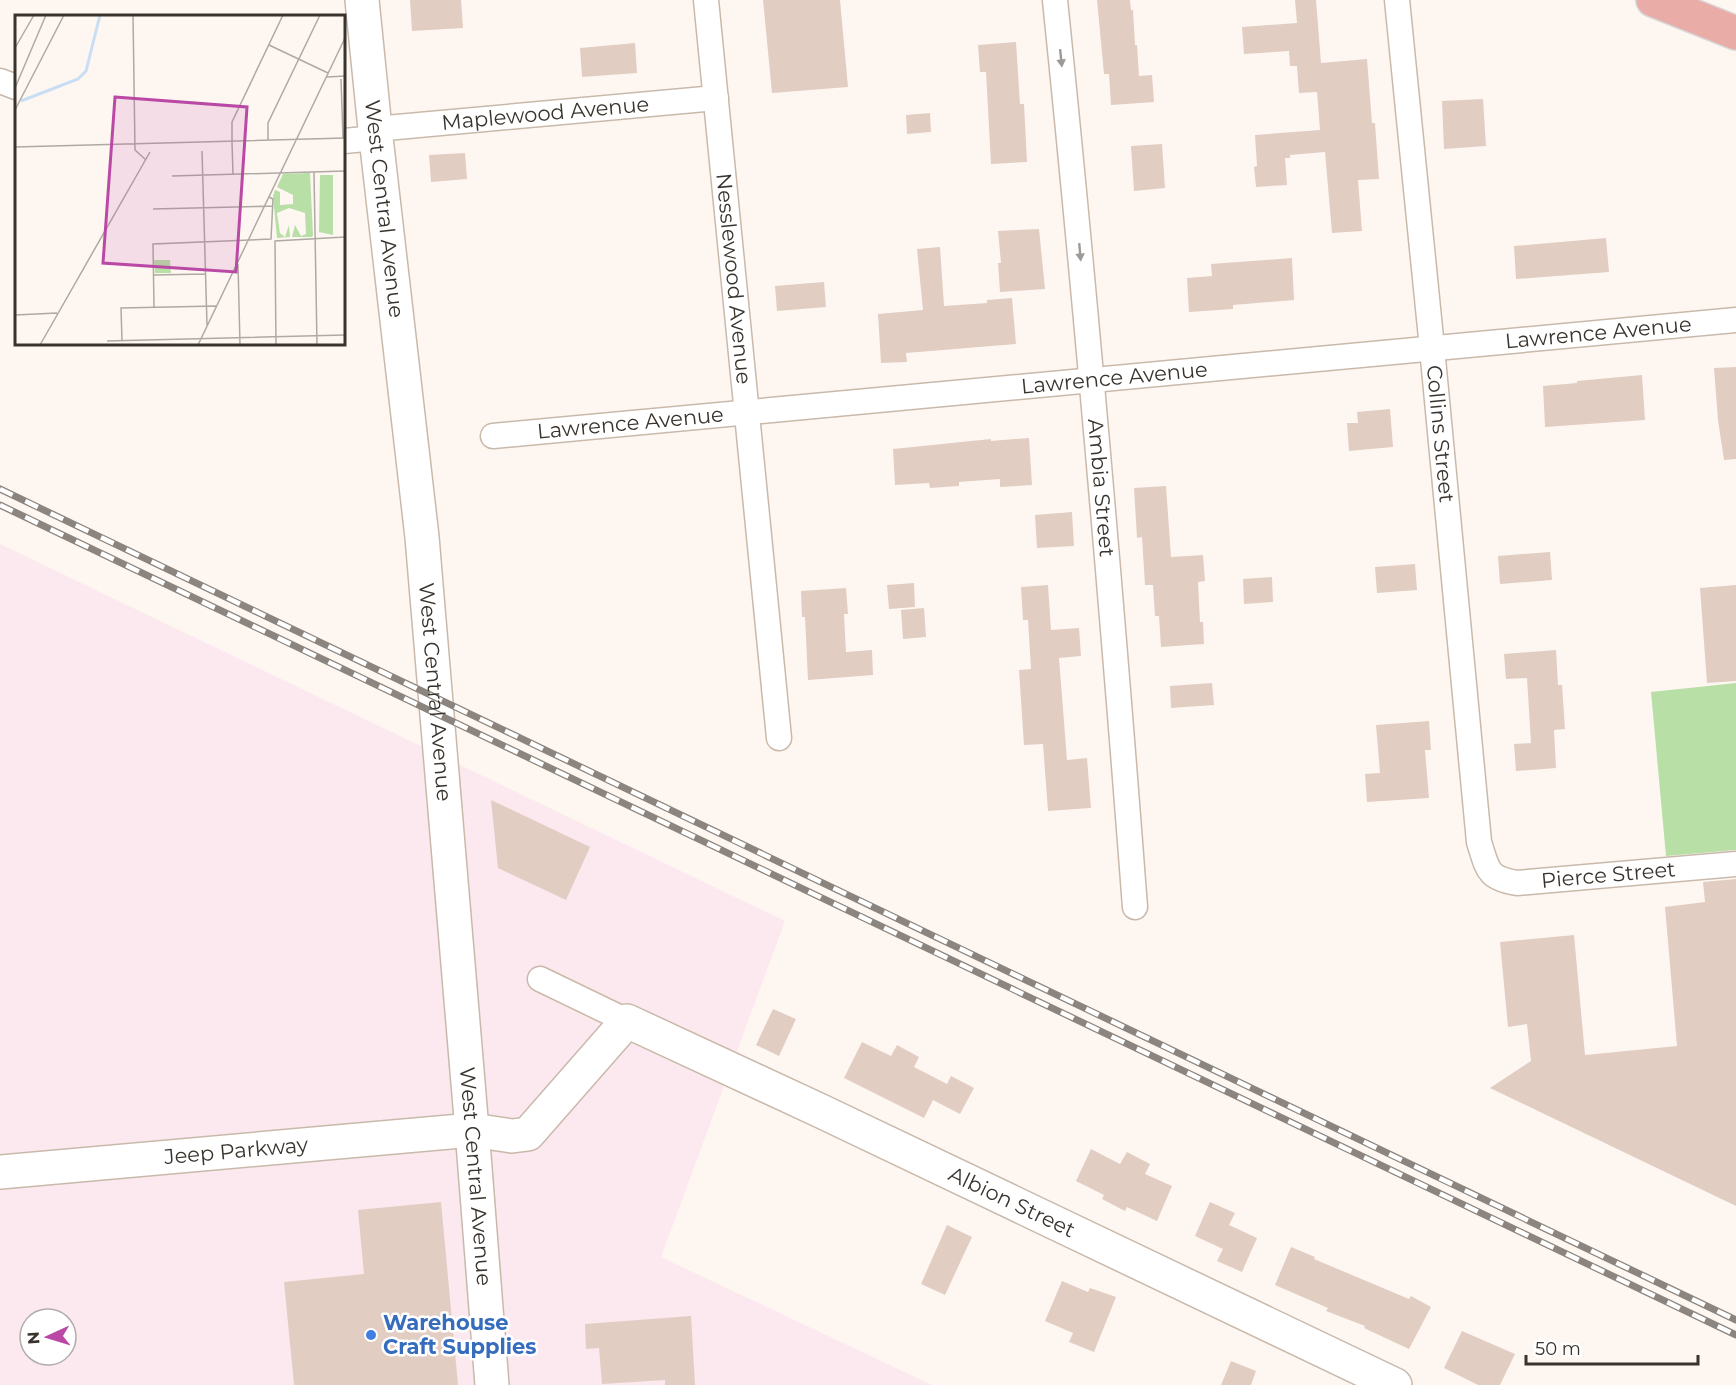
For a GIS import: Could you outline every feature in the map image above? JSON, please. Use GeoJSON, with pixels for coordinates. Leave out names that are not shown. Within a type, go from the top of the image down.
{"type":"FeatureCollection","features":[{"type":"Feature","properties":{"kind":"main road"},"geometry":{"type":"LineString","coordinates":[[1653,0],[1736,33]]}},
{"type":"Feature","properties":{"kind":"street","name":"West Central Avenue"},"geometry":{"type":"LineString","coordinates":[[362,0],[375,134],[422,537],[492,1385]]}},
{"type":"Feature","properties":{"kind":"street","name":"Nesslewood Avenue"},"geometry":{"type":"LineString","coordinates":[[706,0],[779,738]]}},
{"type":"Feature","properties":{"kind":"street","name":"Ambia Street"},"geometry":{"type":"LineString","coordinates":[[1055,0],[1092,380],[1135,906]]}},
{"type":"Feature","properties":{"kind":"street","name":"Collins Street"},"geometry":{"type":"LineString","coordinates":[[1397,0],[1479,842],[1487,867]]}},
{"type":"Feature","properties":{"kind":"street"},"geometry":{"type":"LineString","coordinates":[[0,81],[15,87]]}},
{"type":"Feature","properties":{"kind":"street","name":"Maplewood Avenue"},"geometry":{"type":"LineString","coordinates":[[345,141],[375,134],[716,98]]}},
{"type":"Feature","properties":{"kind":"street","name":"Lawrence Avenue"},"geometry":{"type":"LineString","coordinates":[[493,436],[1736,320]]}},
{"type":"Feature","properties":{"kind":"street","name":"Pierce Street"},"geometry":{"type":"LineString","coordinates":[[1487,867],[1499,880],[1518,883],[1736,864]]}},
{"type":"Feature","properties":{"kind":"street","name":"Albion Street"},"geometry":{"type":"LineString","coordinates":[[540,979],[1395,1385]]}},
{"type":"Feature","properties":{"kind":"street"},"geometry":{"type":"LineString","coordinates":[[472,1130],[512,1137],[528,1134],[627,1021]]}},
{"type":"Feature","properties":{"kind":"street","name":"Jeep Parkway"},"geometry":{"type":"LineString","coordinates":[[0,1172],[472,1130]]}},
{"type":"Feature","properties":{"kind":"shaded area"},"geometry":{"type":"Polygon","coordinates":[[[0,544],[785,921],[661,1257],[932,1385],[0,1385],[0,544]]]}},
{"type":"Feature","properties":{"kind":"green space"},"geometry":{"type":"Polygon","coordinates":[[[1736,683],[1736,850],[1666,856],[1651,692],[1736,683]]]}},
{"type":"Feature","properties":{"kind":"building"},"geometry":{"type":"Polygon","coordinates":[[[410,0],[461,0],[463,28],[412,31],[410,0]]]}},
{"type":"Feature","properties":{"kind":"building"},"geometry":{"type":"Polygon","coordinates":[[[763,0],[840,0],[848,87],[772,93],[763,0]]]}},
{"type":"Feature","properties":{"kind":"building"},"geometry":{"type":"Polygon","coordinates":[[[1097,0],[1130,0],[1131,10],[1133,10],[1139,76],[1152,75],[1154,102],[1111,105],[1109,74],[1104,74],[1097,0]]]}},
{"type":"Feature","properties":{"kind":"building"},"geometry":{"type":"Polygon","coordinates":[[[1295,0],[1316,0],[1321,63],[1367,59],[1379,179],[1358,180],[1362,231],[1332,233],[1325,152],[1290,155],[1290,158],[1285,158],[1287,185],[1256,187],[1255,135],[1320,130],[1317,92],[1299,93],[1297,66],[1290,66],[1289,51],[1244,54],[1242,27],[1297,23],[1295,0]]]}},
{"type":"Feature","properties":{"kind":"building"},"geometry":{"type":"Polygon","coordinates":[[[1016,42],[1020,104],[1024,104],[1027,162],[991,164],[986,72],[980,72],[978,45],[1016,42]]]}},
{"type":"Feature","properties":{"kind":"building"},"geometry":{"type":"Polygon","coordinates":[[[635,43],[637,73],[582,77],[580,48],[635,43]]]}},
{"type":"Feature","properties":{"kind":"building"},"geometry":{"type":"Polygon","coordinates":[[[1483,99],[1486,146],[1444,149],[1442,101],[1483,99]]]}},
{"type":"Feature","properties":{"kind":"building"},"geometry":{"type":"Polygon","coordinates":[[[930,113],[931,132],[907,134],[906,115],[930,113]]]}},
{"type":"Feature","properties":{"kind":"building"},"geometry":{"type":"Polygon","coordinates":[[[1162,144],[1165,188],[1134,191],[1131,146],[1162,144]]]}},
{"type":"Feature","properties":{"kind":"building"},"geometry":{"type":"Polygon","coordinates":[[[465,153],[467,179],[431,182],[429,155],[465,153]]]}},
{"type":"Feature","properties":{"kind":"building"},"geometry":{"type":"Polygon","coordinates":[[[1039,229],[1045,289],[1000,292],[998,263],[1001,263],[998,231],[1039,229]]]}},
{"type":"Feature","properties":{"kind":"building"},"geometry":{"type":"Polygon","coordinates":[[[1606,238],[1609,272],[1516,279],[1514,246],[1606,238]]]}},
{"type":"Feature","properties":{"kind":"building"},"geometry":{"type":"Polygon","coordinates":[[[940,247],[944,306],[987,303],[987,300],[1012,298],[1016,344],[906,353],[907,362],[881,363],[878,314],[923,310],[917,249],[940,247]]]}},
{"type":"Feature","properties":{"kind":"building"},"geometry":{"type":"Polygon","coordinates":[[[1292,258],[1294,300],[1233,305],[1233,309],[1189,312],[1187,278],[1212,276],[1211,264],[1292,258]]]}},
{"type":"Feature","properties":{"kind":"building"},"geometry":{"type":"Polygon","coordinates":[[[824,282],[826,307],[777,311],[775,286],[824,282]]]}},
{"type":"Feature","properties":{"kind":"building"},"geometry":{"type":"Polygon","coordinates":[[[1736,367],[1736,459],[1724,460],[1714,368],[1736,367]]]}},
{"type":"Feature","properties":{"kind":"building"},"geometry":{"type":"Polygon","coordinates":[[[1642,375],[1645,420],[1545,427],[1543,386],[1642,375]]]}},
{"type":"Feature","properties":{"kind":"building"},"geometry":{"type":"Polygon","coordinates":[[[1390,409],[1393,447],[1349,451],[1347,423],[1358,423],[1357,412],[1390,409]]]}},
{"type":"Feature","properties":{"kind":"building"},"geometry":{"type":"Polygon","coordinates":[[[1029,438],[1032,485],[1000,487],[1000,479],[959,482],[959,486],[930,488],[929,483],[895,485],[893,449],[991,439],[991,441],[1029,438]]]}},
{"type":"Feature","properties":{"kind":"building"},"geometry":{"type":"Polygon","coordinates":[[[1166,486],[1171,557],[1203,555],[1205,581],[1198,582],[1200,622],[1203,622],[1204,644],[1161,647],[1159,616],[1155,616],[1153,585],[1145,585],[1142,537],[1137,538],[1134,488],[1166,486]]]}},
{"type":"Feature","properties":{"kind":"building"},"geometry":{"type":"Polygon","coordinates":[[[1072,512],[1074,546],[1037,548],[1035,515],[1072,512]]]}},
{"type":"Feature","properties":{"kind":"building"},"geometry":{"type":"Polygon","coordinates":[[[1550,552],[1552,580],[1500,584],[1498,556],[1550,552]]]}},
{"type":"Feature","properties":{"kind":"building"},"geometry":{"type":"Polygon","coordinates":[[[1415,564],[1417,590],[1377,593],[1375,567],[1415,564]]]}},
{"type":"Feature","properties":{"kind":"building"},"geometry":{"type":"Polygon","coordinates":[[[1272,577],[1273,602],[1244,604],[1243,579],[1272,577]]]}},
{"type":"Feature","properties":{"kind":"building"},"geometry":{"type":"Polygon","coordinates":[[[914,583],[915,607],[889,609],[887,585],[914,583]]]}},
{"type":"Feature","properties":{"kind":"building"},"geometry":{"type":"Polygon","coordinates":[[[1048,585],[1051,630],[1079,628],[1081,656],[1059,658],[1067,760],[1087,758],[1091,808],[1048,811],[1043,744],[1024,745],[1019,670],[1031,669],[1028,620],[1023,620],[1021,587],[1048,585]]]}},
{"type":"Feature","properties":{"kind":"building"},"geometry":{"type":"Polygon","coordinates":[[[1736,585],[1736,681],[1707,683],[1700,588],[1736,585]]]}},
{"type":"Feature","properties":{"kind":"building"},"geometry":{"type":"Polygon","coordinates":[[[846,588],[848,614],[844,614],[846,652],[872,650],[873,675],[808,680],[805,617],[802,617],[801,591],[846,588]]]}},
{"type":"Feature","properties":{"kind":"building"},"geometry":{"type":"Polygon","coordinates":[[[924,608],[926,637],[903,639],[901,610],[924,608]]]}},
{"type":"Feature","properties":{"kind":"building"},"geometry":{"type":"Polygon","coordinates":[[[1556,650],[1558,685],[1562,685],[1565,729],[1554,730],[1556,768],[1516,771],[1514,744],[1531,743],[1527,678],[1506,679],[1504,654],[1556,650]]]}},
{"type":"Feature","properties":{"kind":"building"},"geometry":{"type":"Polygon","coordinates":[[[1212,683],[1214,705],[1171,708],[1170,686],[1212,683]]]}},
{"type":"Feature","properties":{"kind":"building"},"geometry":{"type":"Polygon","coordinates":[[[1429,721],[1431,750],[1425,750],[1429,798],[1367,802],[1365,774],[1380,773],[1376,725],[1429,721]]]}},
{"type":"Feature","properties":{"kind":"building"},"geometry":{"type":"Polygon","coordinates":[[[491,800],[590,847],[566,900],[498,868],[491,800]]]}},
{"type":"Feature","properties":{"kind":"building"},"geometry":{"type":"Polygon","coordinates":[[[1736,879],[1736,1206],[1490,1088],[1531,1061],[1527,1024],[1508,1027],[1500,942],[1574,935],[1585,1055],[1677,1046],[1665,907],[1705,902],[1703,882],[1736,879]]]}},
{"type":"Feature","properties":{"kind":"building"},"geometry":{"type":"Polygon","coordinates":[[[773,1009],[796,1019],[779,1056],[756,1045],[773,1009]]]}},
{"type":"Feature","properties":{"kind":"building"},"geometry":{"type":"Polygon","coordinates":[[[862,1042],[891,1056],[897,1045],[919,1057],[914,1067],[947,1084],[951,1076],[974,1088],[960,1114],[933,1100],[924,1118],[844,1078],[862,1042]]]}},
{"type":"Feature","properties":{"kind":"building"},"geometry":{"type":"Polygon","coordinates":[[[1091,1149],[1120,1164],[1127,1152],[1150,1164],[1145,1174],[1172,1186],[1157,1221],[1127,1207],[1125,1211],[1102,1199],[1104,1195],[1076,1181],[1091,1149]]]}},
{"type":"Feature","properties":{"kind":"building","name":"Warehouse Craft Supplies"},"geometry":{"type":"Polygon","coordinates":[[[441,1202],[458,1385],[294,1385],[284,1282],[364,1274],[358,1210],[441,1202]]]}},
{"type":"Feature","properties":{"kind":"building"},"geometry":{"type":"Polygon","coordinates":[[[1210,1202],[1235,1213],[1229,1225],[1257,1238],[1242,1272],[1217,1261],[1223,1249],[1195,1236],[1210,1202]]]}},
{"type":"Feature","properties":{"kind":"building"},"geometry":{"type":"Polygon","coordinates":[[[947,1225],[972,1237],[945,1295],[921,1284],[947,1225]]]}},
{"type":"Feature","properties":{"kind":"building"},"geometry":{"type":"Polygon","coordinates":[[[1291,1247],[1409,1299],[1411,1296],[1431,1307],[1409,1349],[1364,1328],[1365,1326],[1326,1311],[1328,1308],[1275,1285],[1291,1247]]]}},
{"type":"Feature","properties":{"kind":"building"},"geometry":{"type":"Polygon","coordinates":[[[1062,1281],[1088,1292],[1090,1288],[1116,1297],[1094,1352],[1069,1342],[1073,1333],[1045,1321],[1062,1281]]]}},
{"type":"Feature","properties":{"kind":"building"},"geometry":{"type":"Polygon","coordinates":[[[691,1316],[695,1385],[665,1385],[665,1380],[602,1384],[599,1348],[586,1349],[585,1324],[691,1316]]]}},
{"type":"Feature","properties":{"kind":"building"},"geometry":{"type":"Polygon","coordinates":[[[1462,1331],[1515,1354],[1500,1385],[1478,1385],[1444,1368],[1462,1331]]]}},
{"type":"Feature","properties":{"kind":"building"},"geometry":{"type":"Polygon","coordinates":[[[1231,1361],[1256,1371],[1251,1385],[1221,1385],[1231,1361]]]}},
{"type":"Feature","properties":{"kind":"railway"},"geometry":{"type":"LineString","coordinates":[[0,489],[1736,1320]]}},
{"type":"Feature","properties":{"kind":"railway"},"geometry":{"type":"LineString","coordinates":[[0,505],[1736,1335]]}},
{"type":"Feature","properties":{"kind":"place","name":"Warehouse Craft Supplies"},"geometry":{"type":"Point","coordinates":[371,1335]}}]}
